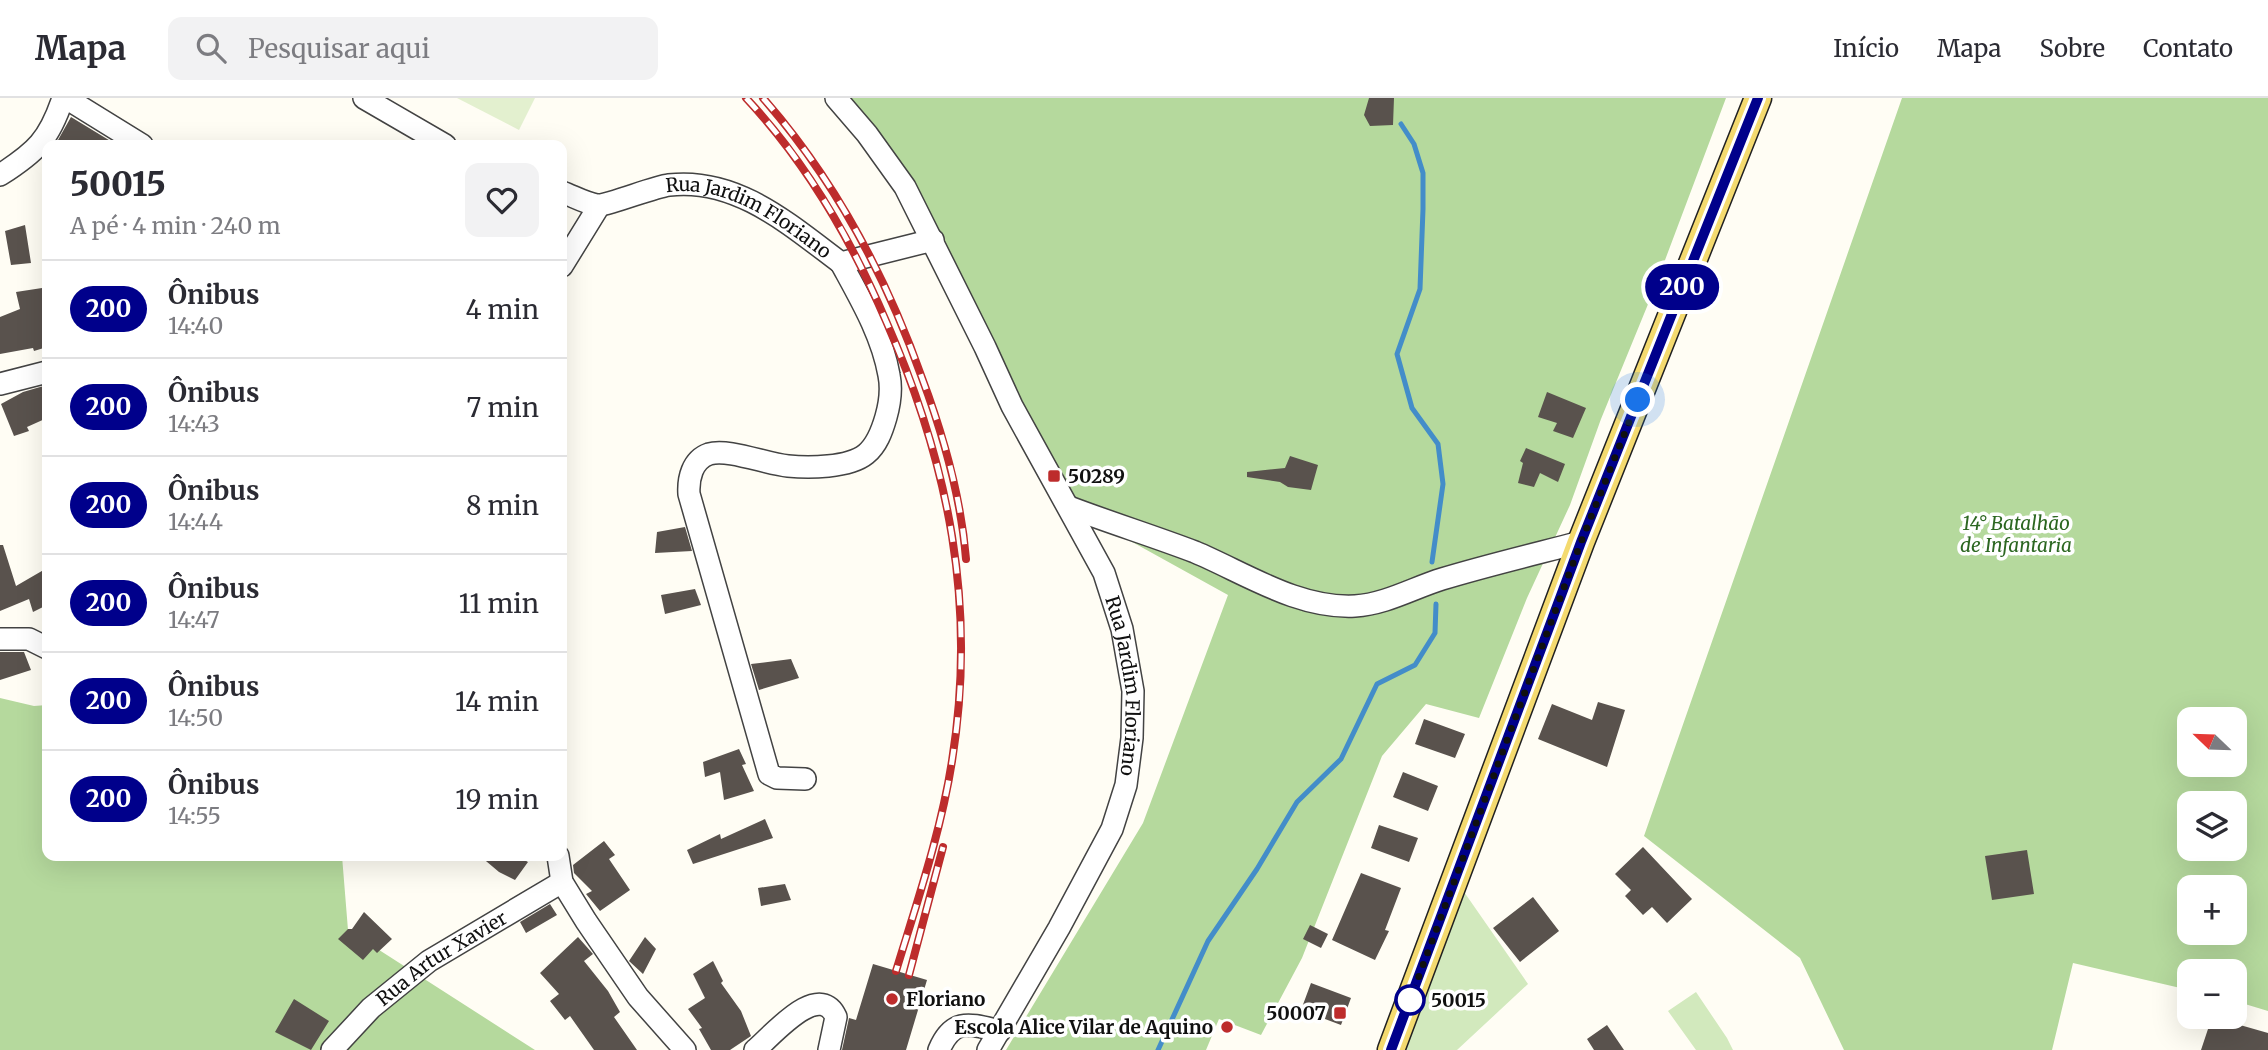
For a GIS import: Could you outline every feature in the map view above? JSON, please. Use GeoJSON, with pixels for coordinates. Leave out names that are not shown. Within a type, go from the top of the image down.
{"type":"FeatureCollection","features":[{"type":"Feature","properties":{"kind":"main road"},"geometry":{"type":"LineString","coordinates":[[1391,1050],[1581,542],[1758,98]]}},
{"type":"Feature","properties":{"kind":"street"},"geometry":{"type":"LineString","coordinates":[[43,140],[65,98],[134,140]]}},
{"type":"Feature","properties":{"kind":"street"},"geometry":{"type":"LineString","coordinates":[[364,98],[436,140]]}},
{"type":"Feature","properties":{"kind":"street","name":"Rua Jardim Floriano"},"geometry":{"type":"LineString","coordinates":[[836,98],[867,134],[905,187],[1012,407],[1104,573],[1122,629],[1133,691],[1132,738],[1126,785],[1112,829],[988,1050]]}},
{"type":"Feature","properties":{"kind":"street"},"geometry":{"type":"LineString","coordinates":[[1,175],[38,148],[42,142]]}},
{"type":"Feature","properties":{"kind":"street","name":"Rua Jardim Floriano"},"geometry":{"type":"LineString","coordinates":[[599,206],[670,184],[728,190],[752,200],[774,214],[841,263],[933,240]]}},
{"type":"Feature","properties":{"kind":"street"},"geometry":{"type":"LineString","coordinates":[[567,194],[599,206],[567,257]]}},
{"type":"Feature","properties":{"kind":"street"},"geometry":{"type":"LineString","coordinates":[[805,779],[776,778],[769,774],[688,483],[699,460],[709,454],[722,453],[789,466],[819,467],[844,464],[864,456],[877,441],[891,400],[890,376],[880,342],[841,263]]}},
{"type":"Feature","properties":{"kind":"street"},"geometry":{"type":"LineString","coordinates":[[0,384],[42,373]]}},
{"type":"Feature","properties":{"kind":"street"},"geometry":{"type":"LineString","coordinates":[[1069,507],[1195,553],[1262,584],[1326,604],[1355,606],[1382,601],[1439,580],[1581,542]]}},
{"type":"Feature","properties":{"kind":"street"},"geometry":{"type":"LineString","coordinates":[[0,639],[29,639],[42,646]]}},
{"type":"Feature","properties":{"kind":"street"},"geometry":{"type":"LineString","coordinates":[[559,861],[562,882],[638,997],[685,1050]]}},
{"type":"Feature","properties":{"kind":"street","name":"Rua Artur Xavier"},"geometry":{"type":"LineString","coordinates":[[332,1050],[371,1008],[429,961],[562,882]]}},
{"type":"Feature","properties":{"kind":"street"},"geometry":{"type":"LineString","coordinates":[[755,1050],[794,1015],[808,1005],[818,1004],[828,1007],[836,1017],[829,1050]]}},
{"type":"Feature","properties":{"kind":"street"},"geometry":{"type":"LineString","coordinates":[[939,1050],[945,1038],[959,1026],[975,1025],[1000,1031]]}},
{"type":"Feature","properties":{"kind":"green space"},"geometry":{"type":"Polygon","coordinates":[[[457,98],[535,98],[519,130],[457,98]]]}},
{"type":"Feature","properties":{"kind":"green space"},"geometry":{"type":"Polygon","coordinates":[[[833,98],[1726,98],[1570,505],[1527,598],[1479,718],[1426,704],[1382,756],[1302,958],[1261,1035],[1219,1019],[1206,1050],[1006,1050],[1143,823],[1228,595],[1069,507],[880,153],[833,98]]]}},
{"type":"Feature","properties":{"kind":"green space","name":"14° Batalhão de Infantaria"},"geometry":{"type":"Polygon","coordinates":[[[1902,98],[2268,98],[2268,1011],[2247,1005],[2247,959],[2177,959],[2177,987],[2073,963],[2052,1050],[1844,1050],[1800,958],[1644,836],[1902,98]]]}},
{"type":"Feature","properties":{"kind":"green space"},"geometry":{"type":"Polygon","coordinates":[[[0,698],[42,705],[42,861],[342,861],[348,930],[535,1050],[0,1050],[0,698]]]}},
{"type":"Feature","properties":{"kind":"green space"},"geometry":{"type":"Polygon","coordinates":[[[1462,889],[1528,984],[1457,1050],[1405,1050],[1462,889]]]}},
{"type":"Feature","properties":{"kind":"green space"},"geometry":{"type":"Polygon","coordinates":[[[1696,992],[1733,1050],[1696,1050],[1668,1011],[1696,992]]]}},
{"type":"Feature","properties":{"kind":"building"},"geometry":{"type":"Polygon","coordinates":[[[1369,98],[1394,98],[1393,125],[1370,126],[1364,115],[1369,98]]]}},
{"type":"Feature","properties":{"kind":"building"},"geometry":{"type":"Polygon","coordinates":[[[71,117],[109,140],[58,140],[71,117]]]}},
{"type":"Feature","properties":{"kind":"building"},"geometry":{"type":"Polygon","coordinates":[[[25,225],[31,263],[11,265],[5,231],[25,225]]]}},
{"type":"Feature","properties":{"kind":"building"},"geometry":{"type":"Polygon","coordinates":[[[42,288],[42,349],[0,354],[0,317],[20,309],[16,292],[42,288]]]}},
{"type":"Feature","properties":{"kind":"building"},"geometry":{"type":"Polygon","coordinates":[[[42,386],[42,420],[27,427],[29,431],[14,436],[1,404],[23,392],[42,386]]]}},
{"type":"Feature","properties":{"kind":"building"},"geometry":{"type":"Polygon","coordinates":[[[1547,392],[1586,408],[1573,438],[1553,431],[1557,423],[1538,417],[1547,392]]]}},
{"type":"Feature","properties":{"kind":"building"},"geometry":{"type":"Polygon","coordinates":[[[1526,448],[1565,464],[1558,482],[1540,473],[1534,487],[1518,483],[1523,463],[1520,461],[1526,448]]]}},
{"type":"Feature","properties":{"kind":"building"},"geometry":{"type":"Polygon","coordinates":[[[1290,456],[1318,465],[1311,490],[1247,477],[1247,472],[1285,468],[1290,456]]]}},
{"type":"Feature","properties":{"kind":"building"},"geometry":{"type":"Polygon","coordinates":[[[685,527],[692,551],[655,553],[657,532],[685,527]]]}},
{"type":"Feature","properties":{"kind":"building"},"geometry":{"type":"Polygon","coordinates":[[[0,545],[3,545],[16,586],[42,571],[42,608],[33,612],[29,599],[0,611],[0,545]]]}},
{"type":"Feature","properties":{"kind":"building"},"geometry":{"type":"Polygon","coordinates":[[[695,589],[701,605],[665,614],[661,595],[695,589]]]}},
{"type":"Feature","properties":{"kind":"building"},"geometry":{"type":"Polygon","coordinates":[[[0,652],[24,652],[31,670],[0,680],[0,652]]]}},
{"type":"Feature","properties":{"kind":"building"},"geometry":{"type":"Polygon","coordinates":[[[791,659],[799,678],[759,690],[751,664],[791,659]]]}},
{"type":"Feature","properties":{"kind":"building"},"geometry":{"type":"Polygon","coordinates":[[[1598,702],[1625,710],[1607,767],[1538,739],[1552,704],[1592,720],[1598,702]]]}},
{"type":"Feature","properties":{"kind":"building"},"geometry":{"type":"Polygon","coordinates":[[[1424,719],[1465,734],[1455,758],[1415,744],[1424,719]]]}},
{"type":"Feature","properties":{"kind":"building"},"geometry":{"type":"Polygon","coordinates":[[[739,749],[746,764],[742,765],[754,791],[724,800],[720,772],[705,777],[703,762],[739,749]]]}},
{"type":"Feature","properties":{"kind":"building"},"geometry":{"type":"Polygon","coordinates":[[[1403,772],[1438,786],[1428,811],[1393,797],[1403,772]]]}},
{"type":"Feature","properties":{"kind":"building"},"geometry":{"type":"Polygon","coordinates":[[[765,819],[773,838],[693,864],[687,850],[720,834],[721,839],[765,819]]]}},
{"type":"Feature","properties":{"kind":"building"},"geometry":{"type":"Polygon","coordinates":[[[1379,825],[1418,838],[1409,862],[1371,848],[1379,825]]]}},
{"type":"Feature","properties":{"kind":"building"},"geometry":{"type":"Polygon","coordinates":[[[604,841],[615,855],[609,859],[630,890],[600,911],[586,894],[592,891],[574,873],[573,865],[604,841]]]}},
{"type":"Feature","properties":{"kind":"building"},"geometry":{"type":"Polygon","coordinates":[[[1643,847],[1692,899],[1667,923],[1652,907],[1643,915],[1625,896],[1631,890],[1615,874],[1643,847]]]}},
{"type":"Feature","properties":{"kind":"building"},"geometry":{"type":"Polygon","coordinates":[[[2027,850],[2034,894],[1992,900],[1985,856],[2027,850]]]}},
{"type":"Feature","properties":{"kind":"building"},"geometry":{"type":"Polygon","coordinates":[[[486,861],[528,862],[515,880],[486,861]]]}},
{"type":"Feature","properties":{"kind":"building"},"geometry":{"type":"Polygon","coordinates":[[[1361,873],[1401,888],[1385,930],[1389,931],[1375,960],[1332,940],[1361,873]]]}},
{"type":"Feature","properties":{"kind":"building"},"geometry":{"type":"Polygon","coordinates":[[[785,884],[791,900],[761,906],[758,888],[785,884]]]}},
{"type":"Feature","properties":{"kind":"building"},"geometry":{"type":"Polygon","coordinates":[[[1533,897],[1559,931],[1520,962],[1493,928],[1533,897]]]}},
{"type":"Feature","properties":{"kind":"building"},"geometry":{"type":"Polygon","coordinates":[[[550,904],[557,915],[526,933],[520,922],[550,904]]]}},
{"type":"Feature","properties":{"kind":"building"},"geometry":{"type":"Polygon","coordinates":[[[364,912],[392,939],[377,953],[373,949],[363,960],[338,939],[348,929],[352,929],[364,912]]]}},
{"type":"Feature","properties":{"kind":"building"},"geometry":{"type":"Polygon","coordinates":[[[1310,925],[1328,934],[1321,948],[1303,939],[1310,925]]]}},
{"type":"Feature","properties":{"kind":"building"},"geometry":{"type":"Polygon","coordinates":[[[578,937],[593,954],[584,961],[608,991],[620,1012],[614,1017],[637,1050],[594,1050],[570,1016],[565,1020],[550,1001],[559,994],[540,973],[578,937]]]}},
{"type":"Feature","properties":{"kind":"building"},"geometry":{"type":"Polygon","coordinates":[[[645,937],[656,949],[643,974],[629,961],[645,937]]]}},
{"type":"Feature","properties":{"kind":"building"},"geometry":{"type":"Polygon","coordinates":[[[713,961],[723,981],[721,983],[741,1011],[751,1036],[730,1050],[711,1050],[699,1029],[702,1028],[688,1009],[705,998],[693,974],[713,961]]]}},
{"type":"Feature","properties":{"kind":"building","name":"Floriano"},"geometry":{"type":"Polygon","coordinates":[[[873,964],[927,980],[906,1050],[842,1050],[849,1018],[856,1020],[873,964]]]}},
{"type":"Feature","properties":{"kind":"building"},"geometry":{"type":"Polygon","coordinates":[[[1311,983],[1351,998],[1341,1025],[1301,1010],[1311,983]]]}},
{"type":"Feature","properties":{"kind":"building"},"geometry":{"type":"Polygon","coordinates":[[[294,999],[329,1021],[311,1050],[275,1032],[294,999]]]}},
{"type":"Feature","properties":{"kind":"building"},"geometry":{"type":"Polygon","coordinates":[[[1607,1025],[1624,1050],[1594,1050],[1587,1039],[1607,1025]]]}},
{"type":"Feature","properties":{"kind":"building"},"geometry":{"type":"Polygon","coordinates":[[[2247,1027],[2268,1033],[2268,1050],[2201,1050],[2208,1029],[2247,1027]]]}},
{"type":"Feature","properties":{"kind":"waterway"},"geometry":{"type":"LineString","coordinates":[[1401,124],[1414,144],[1423,173],[1423,209],[1420,289],[1397,354],[1412,408],[1438,444],[1443,484],[1432,562]]}},
{"type":"Feature","properties":{"kind":"waterway"},"geometry":{"type":"LineString","coordinates":[[1158,1050],[1208,941],[1257,869],[1297,802],[1341,759],[1377,684],[1415,665],[1435,633],[1436,604]]}},
{"type":"Feature","properties":{"kind":"railway"},"geometry":{"type":"LineString","coordinates":[[746,98],[808,176],[858,261],[908,375],[941,482],[952,536],[959,591],[961,647],[959,703],[952,761],[935,840],[896,971]]}},
{"type":"Feature","properties":{"kind":"railway"},"geometry":{"type":"LineString","coordinates":[[763,98],[789,129],[835,196],[856,230],[892,303],[922,378],[944,445],[956,490],[966,559]]}},
{"type":"Feature","properties":{"kind":"railway"},"geometry":{"type":"LineString","coordinates":[[909,975],[943,847]]}},
{"type":"Feature","properties":{"kind":"bus line","name":"200"},"geometry":{"type":"LineString","coordinates":[[1391,1050],[1581,542],[1758,98]]}},
{"type":"Feature","properties":{"kind":"place","name":"50289"},"geometry":{"type":"Point","coordinates":[1054,476]}},
{"type":"Feature","properties":{"kind":"place","name":"Floriano"},"geometry":{"type":"Point","coordinates":[892,999]}},
{"type":"Feature","properties":{"kind":"place","name":"50015"},"geometry":{"type":"Point","coordinates":[1410,1000]}},
{"type":"Feature","properties":{"kind":"place","name":"50007"},"geometry":{"type":"Point","coordinates":[1340,1013]}},
{"type":"Feature","properties":{"kind":"place","name":"Escola Alice Vilar de Aquino"},"geometry":{"type":"Point","coordinates":[1227,1027]}},
{"type":"Feature","properties":{"kind":"route"},"geometry":{"type":"LineString","coordinates":[[1410,1000],[1581,542],[1638,400]]}}]}
